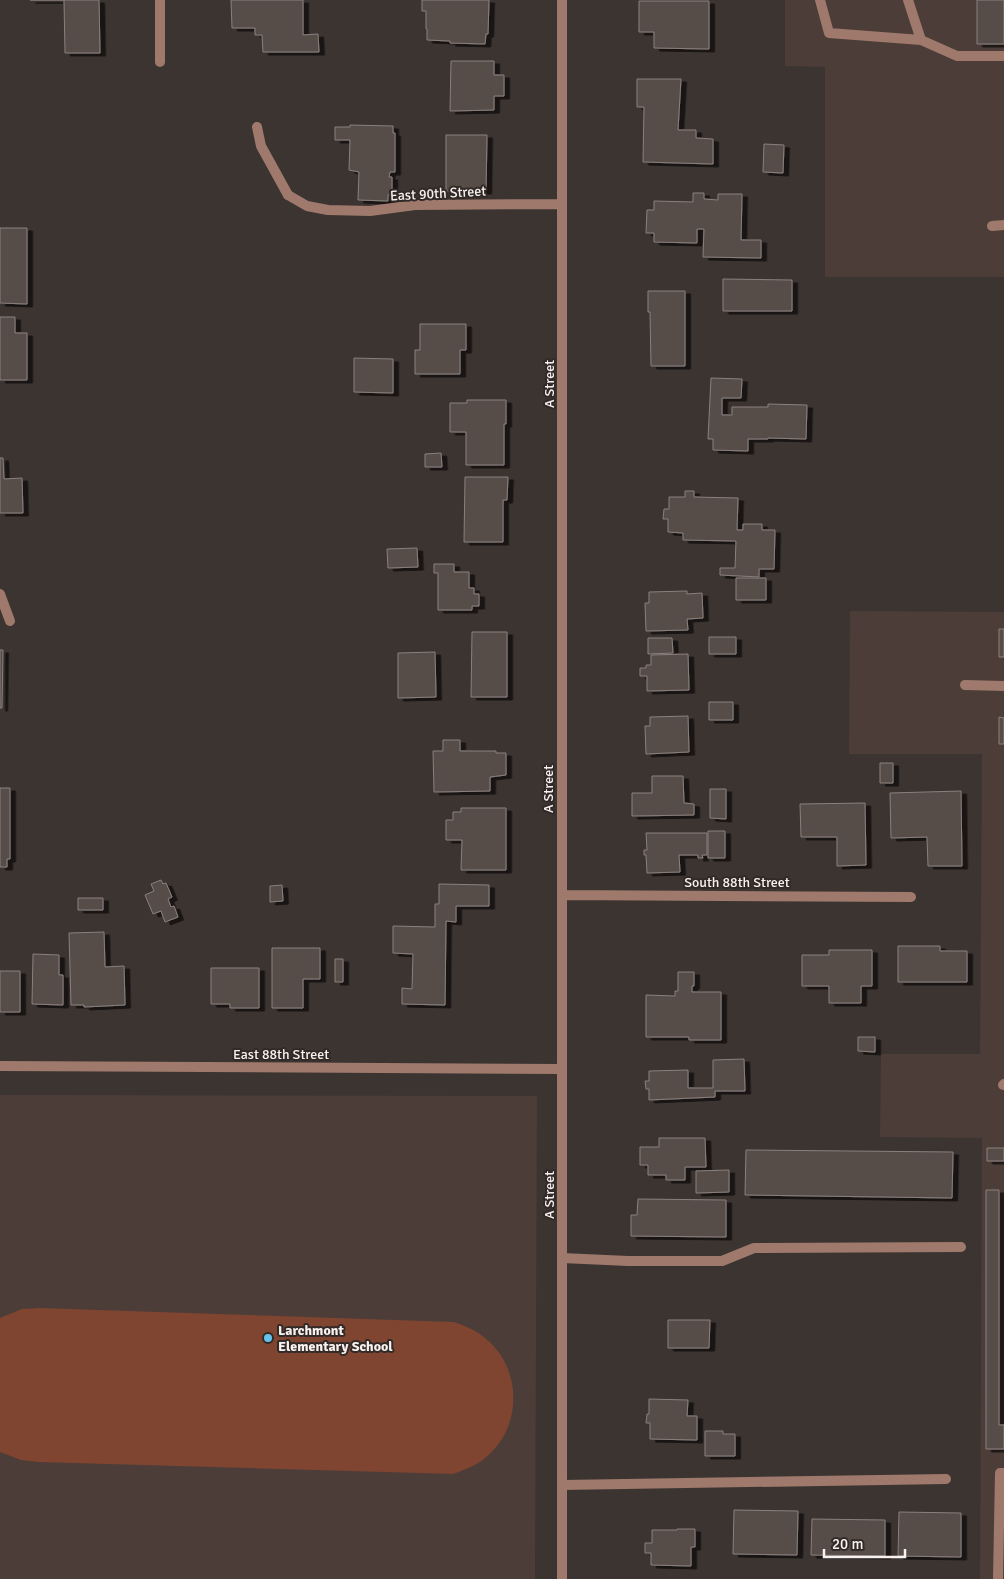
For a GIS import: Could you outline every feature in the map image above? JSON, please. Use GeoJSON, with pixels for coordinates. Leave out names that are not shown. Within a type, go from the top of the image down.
{"type":"FeatureCollection","features":[{"type":"Feature","properties":{"kind":"street"},"geometry":{"type":"LineString","coordinates":[[160,0],[160,62]]}},
{"type":"Feature","properties":{"kind":"street","name":"A Street"},"geometry":{"type":"LineString","coordinates":[[562,0],[562,1579]]}},
{"type":"Feature","properties":{"kind":"street"},"geometry":{"type":"LineString","coordinates":[[820,0],[828,33],[921,40],[957,56],[1004,56]]}},
{"type":"Feature","properties":{"kind":"street"},"geometry":{"type":"LineString","coordinates":[[908,0],[921,40]]}},
{"type":"Feature","properties":{"kind":"street","name":"East 90th Street"},"geometry":{"type":"LineString","coordinates":[[257,127],[261,146],[288,195],[307,206],[328,210],[370,211],[415,205],[562,204]]}},
{"type":"Feature","properties":{"kind":"street"},"geometry":{"type":"LineString","coordinates":[[992,226],[1004,226]]}},
{"type":"Feature","properties":{"kind":"street"},"geometry":{"type":"LineString","coordinates":[[0,594],[10,621]]}},
{"type":"Feature","properties":{"kind":"street"},"geometry":{"type":"LineString","coordinates":[[965,685],[1004,686]]}},
{"type":"Feature","properties":{"kind":"street","name":"South 88th Street"},"geometry":{"type":"LineString","coordinates":[[562,895],[911,897]]}},
{"type":"Feature","properties":{"kind":"street","name":"East 88th Street"},"geometry":{"type":"LineString","coordinates":[[0,1066],[562,1069]]}},
{"type":"Feature","properties":{"kind":"street"},"geometry":{"type":"LineString","coordinates":[[562,1258],[628,1261],[722,1261],[754,1248],[961,1247]]}},
{"type":"Feature","properties":{"kind":"street"},"geometry":{"type":"LineString","coordinates":[[998,1579],[1000,1473],[1004,1473]]}},
{"type":"Feature","properties":{"kind":"street"},"geometry":{"type":"LineString","coordinates":[[562,1485],[946,1479]]}},
{"type":"Feature","properties":{"kind":"shaded area"},"geometry":{"type":"Polygon","coordinates":[[[785,0],[1004,0],[1004,277],[825,277],[825,67],[785,66],[785,0]]]}},
{"type":"Feature","properties":{"kind":"shaded area"},"geometry":{"type":"Polygon","coordinates":[[[850,611],[1004,612],[1004,1579],[980,1579],[982,1138],[880,1137],[881,1054],[980,1054],[982,754],[849,754],[850,611]]]}},
{"type":"Feature","properties":{"kind":"shaded area","name":"Larchmont Elementary School"},"geometry":{"type":"Polygon","coordinates":[[[0,1095],[537,1096],[535,1579],[0,1579],[0,1095]]]}},
{"type":"Feature","properties":{"kind":"shaded area"},"geometry":{"type":"Polygon","coordinates":[[[39,1308],[454,1322],[485,1338],[506,1365],[512,1382],[513,1399],[511,1415],[506,1432],[497,1446],[481,1461],[453,1474],[21,1460],[0,1452],[0,1318],[22,1309],[39,1308]]]}},
{"type":"Feature","properties":{"kind":"building"},"geometry":{"type":"Polygon","coordinates":[[[64,0],[99,0],[100,53],[65,53],[64,0]]]}},
{"type":"Feature","properties":{"kind":"building"},"geometry":{"type":"Polygon","coordinates":[[[231,0],[303,0],[303,35],[318,34],[319,52],[263,52],[262,35],[255,35],[255,28],[232,28],[231,0]]]}},
{"type":"Feature","properties":{"kind":"building"},"geometry":{"type":"Polygon","coordinates":[[[422,0],[489,0],[488,34],[486,34],[485,44],[427,40],[426,11],[422,11],[422,0]]]}},
{"type":"Feature","properties":{"kind":"building"},"geometry":{"type":"Polygon","coordinates":[[[977,0],[1004,0],[1004,44],[977,44],[977,0]]]}},
{"type":"Feature","properties":{"kind":"building"},"geometry":{"type":"Polygon","coordinates":[[[639,1],[709,1],[709,49],[654,48],[654,32],[639,32],[639,1]]]}},
{"type":"Feature","properties":{"kind":"building"},"geometry":{"type":"Polygon","coordinates":[[[451,61],[494,61],[494,75],[504,75],[504,96],[494,96],[494,110],[450,111],[451,61]]]}},
{"type":"Feature","properties":{"kind":"building"},"geometry":{"type":"Polygon","coordinates":[[[637,79],[681,79],[678,130],[696,130],[696,138],[713,139],[713,164],[643,162],[644,107],[637,107],[637,79]]]}},
{"type":"Feature","properties":{"kind":"building"},"geometry":{"type":"Polygon","coordinates":[[[350,125],[393,126],[393,133],[395,133],[395,172],[390,172],[389,177],[392,177],[392,195],[388,195],[388,201],[358,200],[359,172],[349,170],[350,140],[335,140],[335,127],[350,127],[350,125]]]}},
{"type":"Feature","properties":{"kind":"building"},"geometry":{"type":"Polygon","coordinates":[[[446,135],[487,135],[486,191],[446,191],[446,135]]]}},
{"type":"Feature","properties":{"kind":"building"},"geometry":{"type":"Polygon","coordinates":[[[764,144],[784,145],[783,173],[763,172],[764,144]]]}},
{"type":"Feature","properties":{"kind":"building"},"geometry":{"type":"Polygon","coordinates":[[[693,193],[704,193],[704,199],[718,200],[718,194],[742,194],[741,240],[761,240],[761,258],[703,257],[704,229],[697,229],[697,243],[654,242],[654,233],[646,233],[647,210],[654,210],[654,201],[693,202],[693,193]]]}},
{"type":"Feature","properties":{"kind":"building"},"geometry":{"type":"Polygon","coordinates":[[[0,228],[27,228],[27,304],[0,303],[0,228]]]}},
{"type":"Feature","properties":{"kind":"building"},"geometry":{"type":"Polygon","coordinates":[[[723,279],[792,280],[792,311],[723,311],[723,279]]]}},
{"type":"Feature","properties":{"kind":"building"},"geometry":{"type":"Polygon","coordinates":[[[648,291],[685,291],[685,366],[651,366],[648,291]]]}},
{"type":"Feature","properties":{"kind":"building"},"geometry":{"type":"Polygon","coordinates":[[[0,317],[15,317],[15,333],[27,333],[27,380],[0,380],[0,317]]]}},
{"type":"Feature","properties":{"kind":"building"},"geometry":{"type":"Polygon","coordinates":[[[420,324],[466,324],[466,350],[460,350],[460,374],[415,374],[415,350],[420,350],[420,324]]]}},
{"type":"Feature","properties":{"kind":"building"},"geometry":{"type":"Polygon","coordinates":[[[354,358],[393,359],[393,393],[354,392],[354,358]]]}},
{"type":"Feature","properties":{"kind":"building"},"geometry":{"type":"Polygon","coordinates":[[[711,378],[742,379],[741,398],[722,398],[722,415],[732,415],[732,407],[768,407],[768,404],[807,405],[806,439],[748,439],[748,451],[713,450],[713,439],[708,439],[711,378]]]}},
{"type":"Feature","properties":{"kind":"building"},"geometry":{"type":"Polygon","coordinates":[[[467,400],[506,400],[504,465],[466,465],[466,432],[450,432],[450,403],[467,403],[467,400]]]}},
{"type":"Feature","properties":{"kind":"building"},"geometry":{"type":"Polygon","coordinates":[[[441,453],[442,467],[425,467],[425,454],[441,453]]]}},
{"type":"Feature","properties":{"kind":"building"},"geometry":{"type":"Polygon","coordinates":[[[0,458],[3,458],[4,479],[22,478],[23,513],[0,513],[0,458]]]}},
{"type":"Feature","properties":{"kind":"building"},"geometry":{"type":"Polygon","coordinates":[[[465,477],[508,477],[507,500],[503,500],[503,542],[464,542],[465,477]]]}},
{"type":"Feature","properties":{"kind":"building"},"geometry":{"type":"Polygon","coordinates":[[[685,491],[694,491],[694,497],[738,498],[737,530],[743,530],[743,524],[762,524],[762,530],[775,530],[774,569],[759,569],[759,577],[720,575],[720,568],[735,568],[736,541],[683,540],[683,533],[668,532],[668,519],[663,519],[664,509],[669,509],[669,497],[685,497],[685,491]]]}},
{"type":"Feature","properties":{"kind":"building"},"geometry":{"type":"Polygon","coordinates":[[[417,548],[418,567],[388,568],[387,549],[417,548]]]}},
{"type":"Feature","properties":{"kind":"building"},"geometry":{"type":"Polygon","coordinates":[[[434,564],[454,564],[454,572],[469,572],[469,588],[474,588],[474,594],[479,594],[479,606],[472,606],[472,610],[438,610],[438,573],[434,573],[434,564]]]}},
{"type":"Feature","properties":{"kind":"building"},"geometry":{"type":"Polygon","coordinates":[[[736,578],[766,578],[766,600],[736,600],[736,578]]]}},
{"type":"Feature","properties":{"kind":"building"},"geometry":{"type":"Polygon","coordinates":[[[687,591],[687,594],[702,593],[703,618],[687,619],[688,630],[646,631],[645,603],[649,603],[649,592],[687,591]]]}},
{"type":"Feature","properties":{"kind":"building"},"geometry":{"type":"Polygon","coordinates":[[[999,629],[1004,629],[1004,657],[999,657],[999,629]]]}},
{"type":"Feature","properties":{"kind":"building"},"geometry":{"type":"Polygon","coordinates":[[[472,632],[507,632],[507,697],[471,697],[472,632]]]}},
{"type":"Feature","properties":{"kind":"building"},"geometry":{"type":"Polygon","coordinates":[[[709,637],[736,637],[736,654],[709,654],[709,637]]]}},
{"type":"Feature","properties":{"kind":"building"},"geometry":{"type":"Polygon","coordinates":[[[648,638],[672,638],[673,653],[648,654],[648,638]]]}},
{"type":"Feature","properties":{"kind":"building"},"geometry":{"type":"Polygon","coordinates":[[[0,650],[3,650],[2,708],[0,708],[0,650]]]}},
{"type":"Feature","properties":{"kind":"building"},"geometry":{"type":"Polygon","coordinates":[[[435,652],[436,697],[398,698],[398,653],[435,652]]]}},
{"type":"Feature","properties":{"kind":"building"},"geometry":{"type":"Polygon","coordinates":[[[688,654],[689,690],[647,691],[647,676],[640,676],[640,668],[646,668],[646,665],[651,665],[651,655],[688,654]]]}},
{"type":"Feature","properties":{"kind":"building"},"geometry":{"type":"Polygon","coordinates":[[[709,702],[733,702],[733,720],[709,720],[709,702]]]}},
{"type":"Feature","properties":{"kind":"building"},"geometry":{"type":"Polygon","coordinates":[[[688,716],[689,752],[646,754],[645,726],[650,726],[650,717],[688,716]]]}},
{"type":"Feature","properties":{"kind":"building"},"geometry":{"type":"Polygon","coordinates":[[[999,717],[1004,718],[1004,744],[999,744],[999,717]]]}},
{"type":"Feature","properties":{"kind":"building"},"geometry":{"type":"Polygon","coordinates":[[[443,740],[460,740],[460,751],[496,751],[496,753],[506,753],[506,775],[490,777],[490,791],[434,792],[433,751],[443,751],[443,740]]]}},
{"type":"Feature","properties":{"kind":"building"},"geometry":{"type":"Polygon","coordinates":[[[880,763],[893,763],[893,783],[880,783],[880,763]]]}},
{"type":"Feature","properties":{"kind":"building"},"geometry":{"type":"Polygon","coordinates":[[[652,776],[683,776],[684,803],[694,804],[694,815],[632,816],[632,793],[652,793],[652,776]]]}},
{"type":"Feature","properties":{"kind":"building"},"geometry":{"type":"Polygon","coordinates":[[[0,788],[10,788],[10,859],[7,859],[7,867],[0,867],[0,788]]]}},
{"type":"Feature","properties":{"kind":"building"},"geometry":{"type":"Polygon","coordinates":[[[710,789],[726,789],[726,819],[710,818],[710,789]]]}},
{"type":"Feature","properties":{"kind":"building"},"geometry":{"type":"Polygon","coordinates":[[[961,791],[962,866],[928,866],[927,837],[891,838],[890,793],[961,791]]]}},
{"type":"Feature","properties":{"kind":"building"},"geometry":{"type":"Polygon","coordinates":[[[865,803],[866,865],[837,866],[837,837],[801,837],[800,804],[865,803]]]}},
{"type":"Feature","properties":{"kind":"building"},"geometry":{"type":"Polygon","coordinates":[[[461,808],[506,808],[506,870],[461,870],[462,840],[446,840],[446,820],[453,820],[453,812],[461,812],[461,808]]]}},
{"type":"Feature","properties":{"kind":"building"},"geometry":{"type":"Polygon","coordinates":[[[708,831],[725,831],[725,858],[708,858],[708,831]]]}},
{"type":"Feature","properties":{"kind":"building"},"geometry":{"type":"Polygon","coordinates":[[[646,833],[707,833],[707,855],[702,855],[703,858],[698,858],[698,855],[679,855],[680,872],[647,873],[646,855],[644,855],[644,850],[647,850],[646,833]]]}},
{"type":"Feature","properties":{"kind":"building"},"geometry":{"type":"Polygon","coordinates":[[[161,880],[163,884],[166,883],[172,897],[168,899],[171,907],[174,906],[178,917],[165,922],[161,911],[153,914],[145,895],[154,891],[151,884],[161,880]]]}},
{"type":"Feature","properties":{"kind":"building"},"geometry":{"type":"Polygon","coordinates":[[[439,884],[489,885],[489,906],[456,906],[456,922],[446,921],[445,1005],[402,1004],[402,988],[412,989],[413,954],[393,953],[393,926],[435,927],[435,904],[439,904],[439,884]]]}},
{"type":"Feature","properties":{"kind":"building"},"geometry":{"type":"Polygon","coordinates":[[[282,885],[283,901],[270,902],[270,886],[282,885]]]}},
{"type":"Feature","properties":{"kind":"building"},"geometry":{"type":"Polygon","coordinates":[[[78,898],[103,898],[103,910],[78,910],[78,898]]]}},
{"type":"Feature","properties":{"kind":"building"},"geometry":{"type":"Polygon","coordinates":[[[104,932],[105,967],[124,966],[125,1005],[84,1007],[84,1005],[71,1005],[69,933],[104,932]]]}},
{"type":"Feature","properties":{"kind":"building"},"geometry":{"type":"Polygon","coordinates":[[[898,946],[940,946],[940,951],[967,951],[967,982],[898,982],[898,946]]]}},
{"type":"Feature","properties":{"kind":"building"},"geometry":{"type":"Polygon","coordinates":[[[272,948],[320,948],[320,979],[303,979],[303,1008],[272,1008],[272,948]]]}},
{"type":"Feature","properties":{"kind":"building"},"geometry":{"type":"Polygon","coordinates":[[[829,950],[872,950],[872,986],[861,986],[861,1003],[829,1003],[829,986],[802,986],[802,955],[829,955],[829,950]]]}},
{"type":"Feature","properties":{"kind":"building"},"geometry":{"type":"Polygon","coordinates":[[[33,954],[59,955],[59,975],[63,975],[63,1005],[32,1004],[33,954]]]}},
{"type":"Feature","properties":{"kind":"building"},"geometry":{"type":"Polygon","coordinates":[[[335,959],[343,959],[343,982],[335,982],[335,959]]]}},
{"type":"Feature","properties":{"kind":"building"},"geometry":{"type":"Polygon","coordinates":[[[211,968],[259,968],[259,1008],[230,1008],[230,1004],[211,1004],[211,968]]]}},
{"type":"Feature","properties":{"kind":"building"},"geometry":{"type":"Polygon","coordinates":[[[0,971],[20,971],[20,1012],[0,1012],[0,971]]]}},
{"type":"Feature","properties":{"kind":"building"},"geometry":{"type":"Polygon","coordinates":[[[678,972],[694,972],[692,992],[721,992],[721,1040],[689,1040],[689,1037],[646,1037],[646,995],[675,996],[675,991],[678,991],[678,972]]]}},
{"type":"Feature","properties":{"kind":"building"},"geometry":{"type":"Polygon","coordinates":[[[858,1037],[875,1037],[875,1052],[858,1051],[858,1037]]]}},
{"type":"Feature","properties":{"kind":"building"},"geometry":{"type":"Polygon","coordinates":[[[744,1059],[745,1091],[715,1091],[715,1097],[649,1100],[649,1089],[646,1089],[645,1081],[649,1081],[649,1071],[688,1070],[688,1088],[713,1088],[713,1060],[744,1059]]]}},
{"type":"Feature","properties":{"kind":"building"},"geometry":{"type":"Polygon","coordinates":[[[659,1138],[705,1138],[706,1167],[685,1167],[685,1180],[666,1180],[666,1175],[648,1175],[648,1165],[640,1165],[640,1147],[659,1147],[659,1138]]]}},
{"type":"Feature","properties":{"kind":"building"},"geometry":{"type":"Polygon","coordinates":[[[987,1148],[1004,1148],[1004,1161],[987,1161],[987,1148]]]}},
{"type":"Feature","properties":{"kind":"building"},"geometry":{"type":"Polygon","coordinates":[[[746,1150],[953,1152],[952,1198],[745,1195],[746,1150]]]}},
{"type":"Feature","properties":{"kind":"building"},"geometry":{"type":"Polygon","coordinates":[[[729,1170],[729,1192],[696,1193],[696,1171],[729,1170]]]}},
{"type":"Feature","properties":{"kind":"building"},"geometry":{"type":"Polygon","coordinates":[[[986,1190],[999,1190],[999,1425],[1004,1425],[1004,1449],[986,1449],[986,1190]]]}},
{"type":"Feature","properties":{"kind":"building"},"geometry":{"type":"Polygon","coordinates":[[[638,1199],[726,1200],[726,1237],[631,1236],[631,1215],[637,1215],[638,1199]]]}},
{"type":"Feature","properties":{"kind":"building"},"geometry":{"type":"Polygon","coordinates":[[[668,1320],[710,1320],[709,1348],[668,1348],[668,1320]]]}},
{"type":"Feature","properties":{"kind":"building"},"geometry":{"type":"Polygon","coordinates":[[[649,1399],[688,1400],[687,1416],[697,1416],[697,1440],[650,1439],[650,1423],[646,1423],[647,1414],[649,1414],[649,1399]]]}},
{"type":"Feature","properties":{"kind":"building"},"geometry":{"type":"Polygon","coordinates":[[[705,1431],[723,1431],[723,1434],[735,1434],[735,1456],[705,1456],[705,1431]]]}},
{"type":"Feature","properties":{"kind":"building"},"geometry":{"type":"Polygon","coordinates":[[[734,1510],[798,1511],[797,1555],[733,1554],[734,1510]]]}},
{"type":"Feature","properties":{"kind":"building"},"geometry":{"type":"Polygon","coordinates":[[[899,1512],[961,1513],[961,1557],[898,1556],[899,1512]]]}},
{"type":"Feature","properties":{"kind":"building"},"geometry":{"type":"Polygon","coordinates":[[[812,1519],[885,1520],[885,1556],[811,1555],[812,1519]]]}},
{"type":"Feature","properties":{"kind":"building"},"geometry":{"type":"Polygon","coordinates":[[[695,1529],[695,1547],[691,1547],[691,1566],[651,1565],[651,1553],[645,1553],[645,1543],[652,1543],[652,1530],[695,1529]]]}},
{"type":"Feature","properties":{"kind":"place","name":"Larchmont Elementary School"},"geometry":{"type":"Point","coordinates":[268,1338]}}]}
